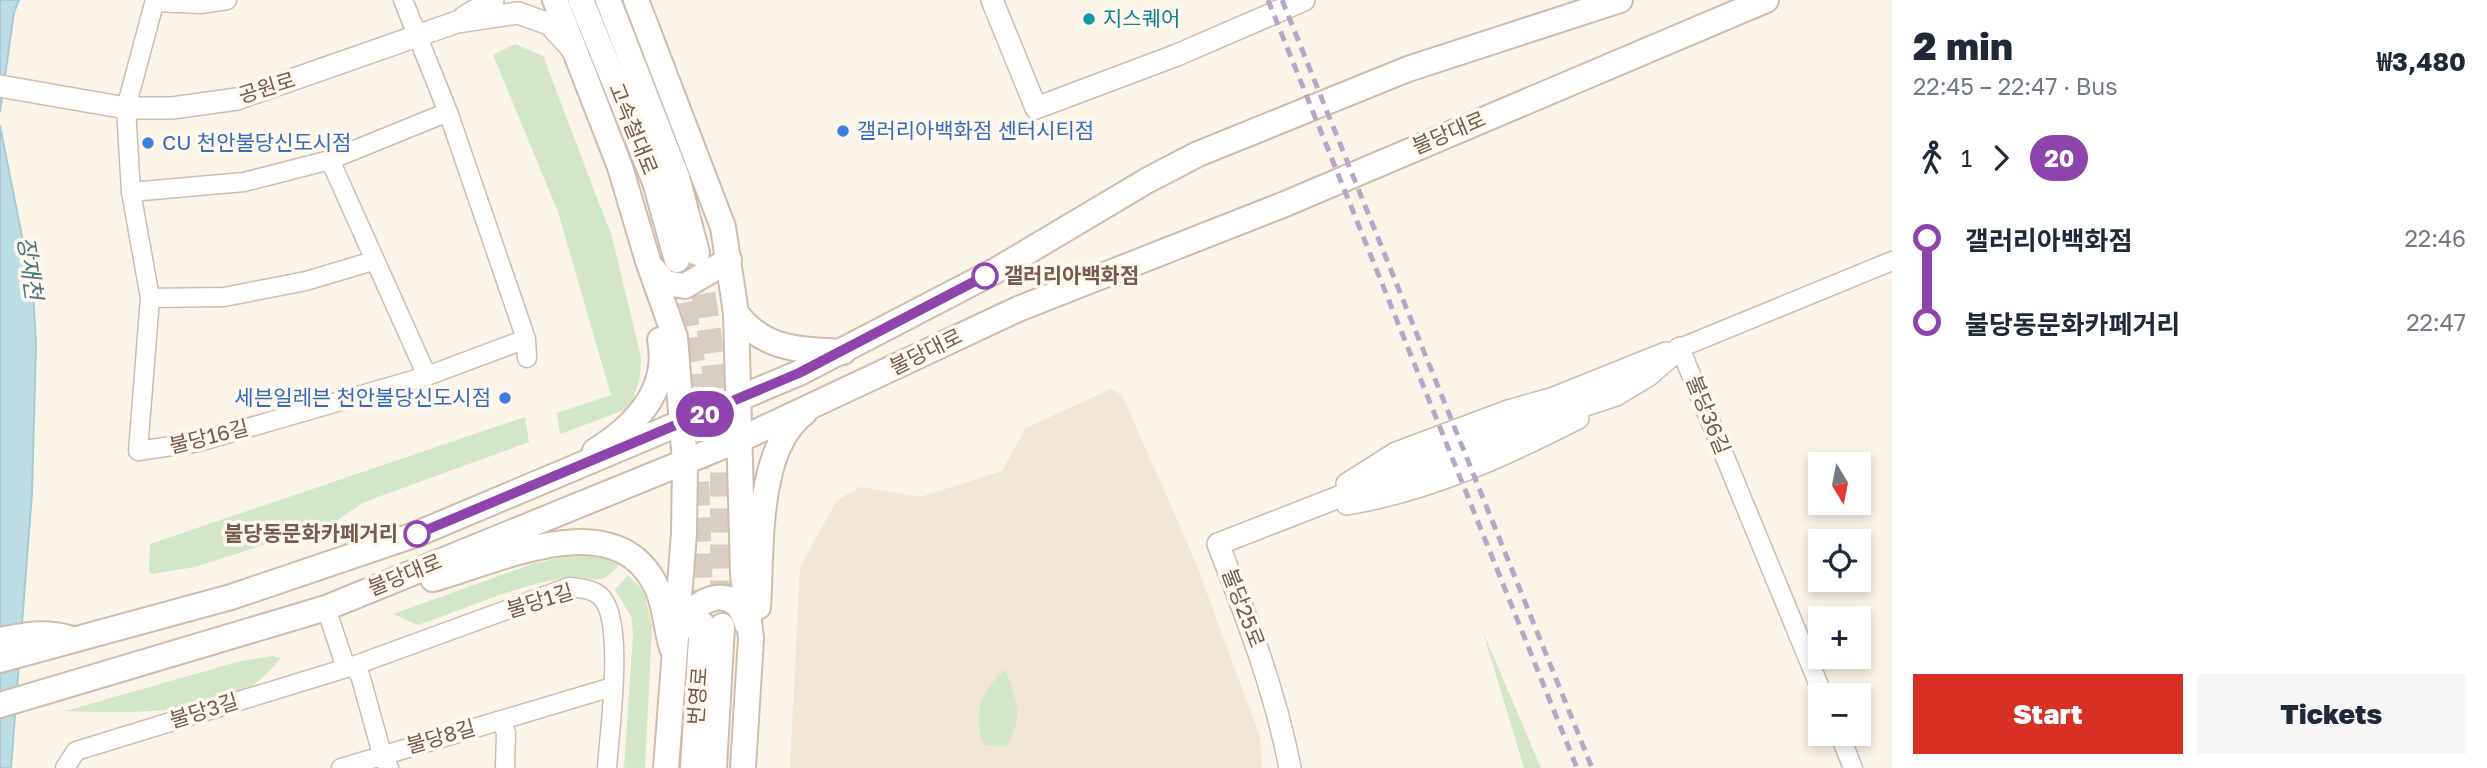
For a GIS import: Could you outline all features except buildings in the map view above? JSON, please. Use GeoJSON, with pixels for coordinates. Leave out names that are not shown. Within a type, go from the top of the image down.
{"type":"FeatureCollection","features":[{"type":"Feature","properties":{"kind":"main road"},"geometry":{"type":"LineString","coordinates":[[555,0],[620,167],[648,261],[675,337],[685,462],[678,633],[666,768]]}},
{"type":"Feature","properties":{"kind":"main road","name":"고속철대로"},"geometry":{"type":"LineString","coordinates":[[581,0],[687,256],[677,177],[608,0]]}},
{"type":"Feature","properties":{"kind":"main road"},"geometry":{"type":"LineString","coordinates":[[636,0],[723,227],[729,260],[736,313],[740,400],[743,574],[751,638],[743,768]]}},
{"type":"Feature","properties":{"kind":"main road","name":"불당대로"},"geometry":{"type":"LineString","coordinates":[[0,660],[231,597],[417,534],[550,480],[740,400],[843,352],[995,271],[1148,180],[1198,154],[1408,69],[1620,0]]}},
{"type":"Feature","properties":{"kind":"main road","name":"불당대로"},"geometry":{"type":"LineString","coordinates":[[0,705],[326,608],[741,439],[1009,313],[1285,204],[1766,0]]}},
{"type":"Feature","properties":{"kind":"main road"},"geometry":{"type":"LineString","coordinates":[[648,261],[665,283],[685,286],[729,260]]}},
{"type":"Feature","properties":{"kind":"main road"},"geometry":{"type":"LineString","coordinates":[[550,480],[602,447],[644,410],[660,383],[663,356],[648,261]]}},
{"type":"Feature","properties":{"kind":"main road"},"geometry":{"type":"LineString","coordinates":[[736,313],[750,331],[772,343],[843,352]]}},
{"type":"Feature","properties":{"kind":"main road"},"geometry":{"type":"LineString","coordinates":[[751,638],[757,618],[763,514],[769,472],[795,420],[811,408]]}},
{"type":"Feature","properties":{"kind":"main road"},"geometry":{"type":"LineString","coordinates":[[381,585],[423,582],[572,540],[614,545],[638,561],[657,586],[675,659]]}},
{"type":"Feature","properties":{"kind":"main road"},"geometry":{"type":"LineString","coordinates":[[678,633],[696,604],[711,598],[721,598],[737,604],[744,613],[751,638]]}},
{"type":"Feature","properties":{"kind":"main road","name":"번영로"},"geometry":{"type":"LineString","coordinates":[[693,768],[712,625],[714,768]]}},
{"type":"Feature","properties":{"kind":"main road"},"geometry":{"type":"LineString","coordinates":[[0,640],[33,633],[55,633],[76,640]]}},
{"type":"Feature","properties":{"kind":"street"},"geometry":{"type":"LineString","coordinates":[[155,1],[200,5],[227,0]]}},
{"type":"Feature","properties":{"kind":"street"},"geometry":{"type":"LineString","coordinates":[[403,0],[448,113],[526,339],[527,358]]}},
{"type":"Feature","properties":{"kind":"street"},"geometry":{"type":"LineString","coordinates":[[457,22],[493,0]]}},
{"type":"Feature","properties":{"kind":"street"},"geometry":{"type":"LineString","coordinates":[[646,0],[651,36]]}},
{"type":"Feature","properties":{"kind":"street"},"geometry":{"type":"LineString","coordinates":[[992,0],[1036,108],[1177,55],[1304,0]]}},
{"type":"Feature","properties":{"kind":"street","name":"불당16길"},"geometry":{"type":"LineString","coordinates":[[155,1],[126,108],[131,192],[150,298],[138,451],[199,442],[427,376],[526,339]]}},
{"type":"Feature","properties":{"kind":"street"},"geometry":{"type":"LineString","coordinates":[[457,22],[518,13],[549,24],[576,53]]}},
{"type":"Feature","properties":{"kind":"street","name":"공원로"},"geometry":{"type":"LineString","coordinates":[[0,86],[126,108],[172,108],[237,99],[457,22]]}},
{"type":"Feature","properties":{"kind":"street"},"geometry":{"type":"LineString","coordinates":[[131,192],[244,182],[330,160],[448,113]]}},
{"type":"Feature","properties":{"kind":"street"},"geometry":{"type":"LineString","coordinates":[[330,160],[373,261],[427,376]]}},
{"type":"Feature","properties":{"kind":"street"},"geometry":{"type":"LineString","coordinates":[[150,298],[224,296],[306,281],[373,261]]}},
{"type":"Feature","properties":{"kind":"street","name":"불당36길"},"geometry":{"type":"LineString","coordinates":[[1818,683],[1680,348],[1892,261]]}},
{"type":"Feature","properties":{"kind":"street"},"geometry":{"type":"LineString","coordinates":[[1310,507],[1516,428],[1616,395],[1649,375],[1680,348]]}},
{"type":"Feature","properties":{"kind":"street"},"geometry":{"type":"LineString","coordinates":[[1310,507],[1396,453],[1507,411],[1554,398],[1680,348]]}},
{"type":"Feature","properties":{"kind":"street","name":"불당25로"},"geometry":{"type":"LineString","coordinates":[[1290,768],[1281,723],[1261,653],[1218,544],[1310,507]]}},
{"type":"Feature","properties":{"kind":"street","name":"불당1길"},"geometry":{"type":"LineString","coordinates":[[349,667],[569,587],[585,589],[601,597],[613,616],[607,768]]}},
{"type":"Feature","properties":{"kind":"street"},"geometry":{"type":"LineString","coordinates":[[326,608],[349,667],[360,675],[385,761]]}},
{"type":"Feature","properties":{"kind":"street","name":"불당3길"},"geometry":{"type":"LineString","coordinates":[[65,768],[75,751],[349,667]]}},
{"type":"Feature","properties":{"kind":"street","name":"불당8길"},"geometry":{"type":"LineString","coordinates":[[341,768],[385,761],[501,720],[612,687]]}},
{"type":"Feature","properties":{"kind":"street","name":"불당8길"},"geometry":{"type":"LineString","coordinates":[[501,720],[506,733],[506,768]]}},
{"type":"Feature","properties":{"kind":"street"},"geometry":{"type":"LineString","coordinates":[[1844,746],[1853,768]]}},
{"type":"Feature","properties":{"kind":"shaded area"},"geometry":{"type":"Polygon","coordinates":[[[1111,389],[1122,395],[1194,558],[1260,737],[1262,768],[790,768],[800,567],[837,500],[861,487],[920,497],[1002,471],[1026,428],[1111,389]]]}},
{"type":"Feature","properties":{"kind":"green space"},"geometry":{"type":"Polygon","coordinates":[[[515,44],[543,56],[612,237],[641,357],[640,378],[630,408],[560,434],[557,413],[611,395],[558,212],[493,55],[515,44]]]}},
{"type":"Feature","properties":{"kind":"green space"},"geometry":{"type":"Polygon","coordinates":[[[525,417],[529,442],[361,504],[335,522],[195,567],[152,574],[149,571],[150,544],[525,417]]]}},
{"type":"Feature","properties":{"kind":"green space"},"geometry":{"type":"Polygon","coordinates":[[[585,552],[599,555],[619,565],[612,573],[600,579],[574,577],[547,581],[418,625],[393,614],[532,564],[585,552]]]}},
{"type":"Feature","properties":{"kind":"green space"},"geometry":{"type":"Polygon","coordinates":[[[628,575],[644,592],[652,626],[645,768],[624,768],[633,634],[631,616],[615,590],[628,575]]]}},
{"type":"Feature","properties":{"kind":"green space"},"geometry":{"type":"Polygon","coordinates":[[[1483,632],[1541,768],[1524,768],[1483,632]]]}},
{"type":"Feature","properties":{"kind":"green space"},"geometry":{"type":"Polygon","coordinates":[[[273,656],[281,658],[257,682],[240,693],[221,700],[154,711],[65,711],[241,661],[273,656]]]}},
{"type":"Feature","properties":{"kind":"green space"},"geometry":{"type":"Polygon","coordinates":[[[1006,669],[1017,708],[1015,726],[1006,747],[984,745],[979,723],[981,704],[990,686],[1006,669]]]}},
{"type":"Feature","properties":{"kind":"water"},"geometry":{"type":"Polygon","coordinates":[[[0,0],[19,0],[14,12],[0,112],[0,0]]]}},
{"type":"Feature","properties":{"kind":"water"},"geometry":{"type":"Polygon","coordinates":[[[0,126],[33,292],[36,344],[32,493],[11,768],[0,768],[0,126]]]}},
{"type":"Feature","properties":{"kind":"tunnel"},"geometry":{"type":"LineString","coordinates":[[698,258],[713,358],[722,459],[722,626]]}},
{"type":"Feature","properties":{"kind":"tunnel"},"geometry":{"type":"LineString","coordinates":[[678,267],[693,362],[702,622]]}},
{"type":"Feature","properties":{"kind":"railway"},"geometry":{"type":"LineString","coordinates":[[1268,0],[1577,768]]}},
{"type":"Feature","properties":{"kind":"railway"},"geometry":{"type":"LineString","coordinates":[[1282,0],[1592,768]]}},
{"type":"Feature","properties":{"kind":"bus line","name":"20"},"geometry":{"type":"LineString","coordinates":[[417,534],[740,400],[843,352],[985,276]]}},
{"type":"Feature","properties":{"kind":"place","name":"지스퀘어"},"geometry":{"type":"Point","coordinates":[1089,19]}},
{"type":"Feature","properties":{"kind":"place","name":"갤러리아백화점 센터시티점"},"geometry":{"type":"Point","coordinates":[843,131]}},
{"type":"Feature","properties":{"kind":"place","name":"CU 천안불당신도시점"},"geometry":{"type":"Point","coordinates":[148,143]}},
{"type":"Feature","properties":{"kind":"place","name":"갤러리아백화점"},"geometry":{"type":"Point","coordinates":[985,276]}},
{"type":"Feature","properties":{"kind":"place","name":"세븐일레븐 천안불당신도시점"},"geometry":{"type":"Point","coordinates":[505,398]}},
{"type":"Feature","properties":{"kind":"place","name":"불당동문화카페거리"},"geometry":{"type":"Point","coordinates":[417,534]}},
{"type":"Feature","properties":{"kind":"water label","name":"장재천"},"geometry":{"type":"Point","coordinates":[30,268]}}]}
